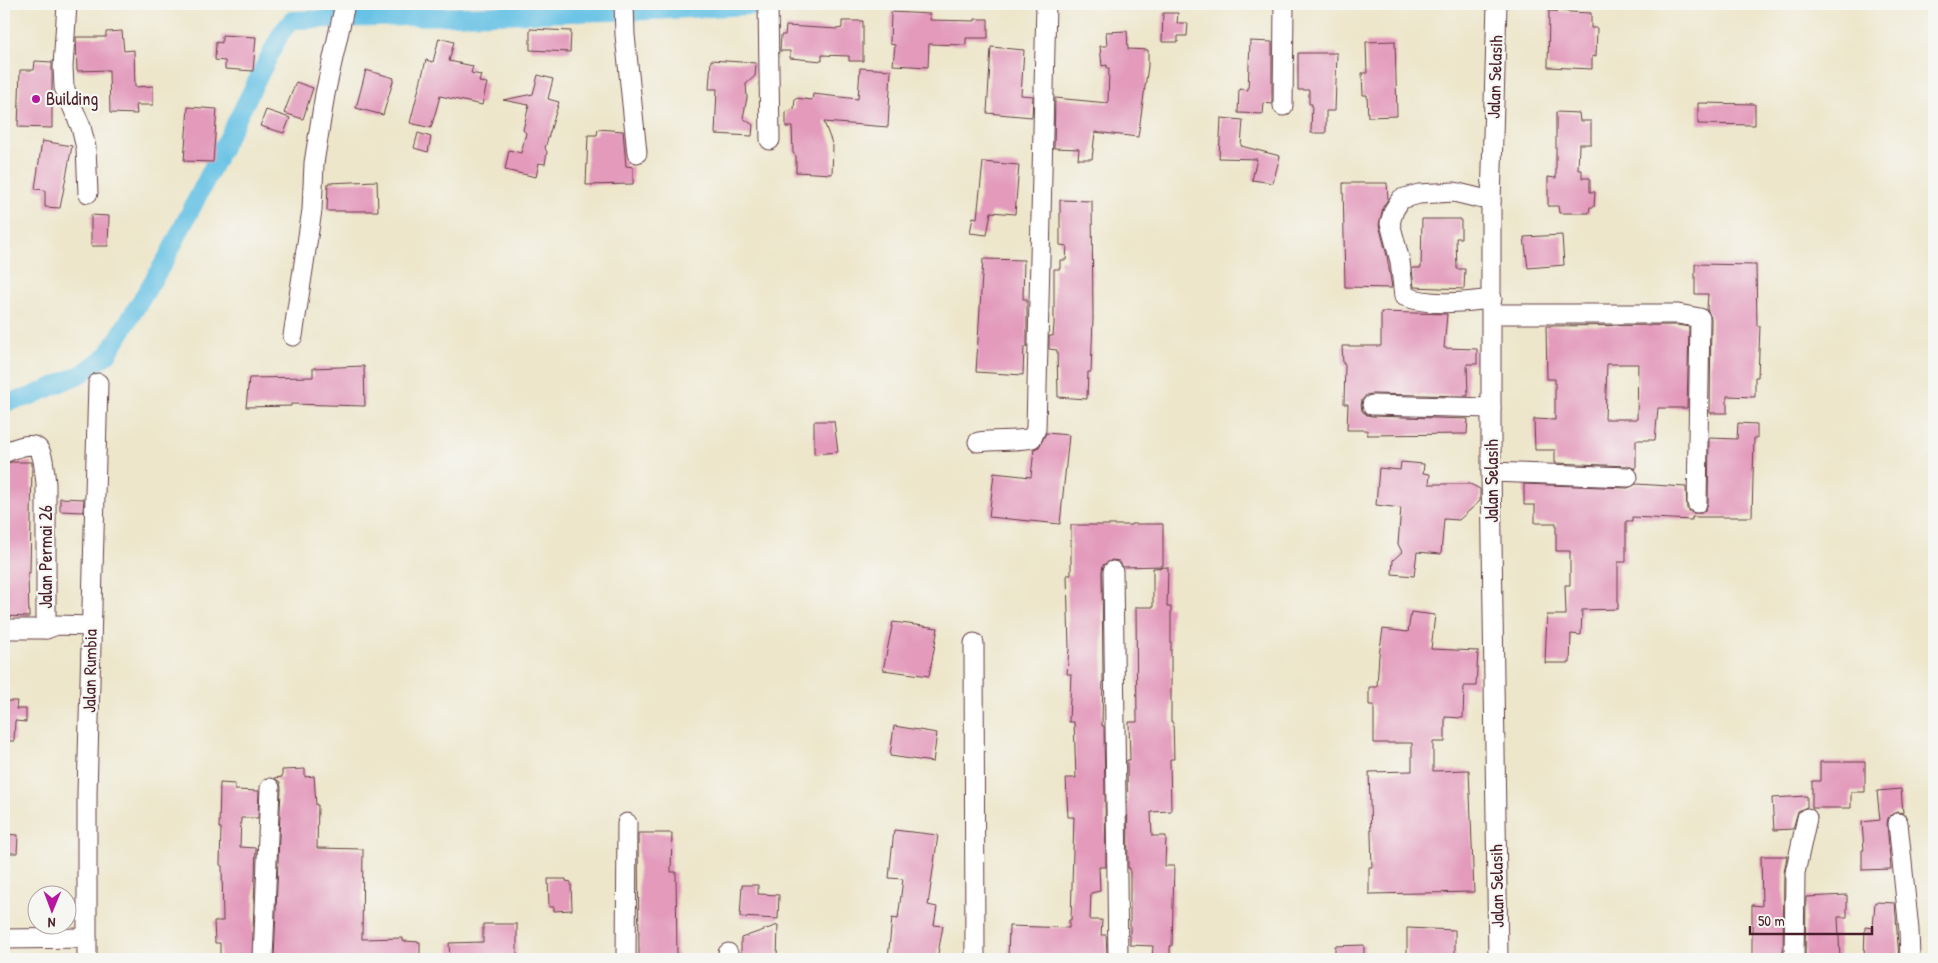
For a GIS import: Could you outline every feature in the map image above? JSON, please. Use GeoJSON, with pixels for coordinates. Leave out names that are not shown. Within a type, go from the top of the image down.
{"type":"FeatureCollection","features":[{"type":"Feature","properties":{"kind":"street"},"geometry":{"type":"LineString","coordinates":[[67,4],[63,67],[64,87],[81,127],[86,148],[88,193]]}},
{"type":"Feature","properties":{"kind":"street"},"geometry":{"type":"LineString","coordinates":[[624,4],[625,35],[637,153]]}},
{"type":"Feature","properties":{"kind":"street"},"geometry":{"type":"LineString","coordinates":[[768,4],[770,140]]}},
{"type":"Feature","properties":{"kind":"street"},"geometry":{"type":"LineString","coordinates":[[1283,106],[1284,4]]}},
{"type":"Feature","properties":{"kind":"street"},"geometry":{"type":"LineString","coordinates":[[292,336],[312,210],[314,163],[336,42],[345,5]]}},
{"type":"Feature","properties":{"kind":"street"},"geometry":{"type":"LineString","coordinates":[[978,442],[994,439],[1020,441],[1032,438],[1036,430],[1046,6]]}},
{"type":"Feature","properties":{"kind":"street","name":"Jalan Selasih"},"geometry":{"type":"LineString","coordinates":[[1497,7],[1492,201],[1491,472],[1498,959]]}},
{"type":"Feature","properties":{"kind":"street"},"geometry":{"type":"LineString","coordinates":[[1492,201],[1454,192],[1418,194],[1402,199],[1394,210],[1390,223],[1400,260],[1404,296],[1418,301],[1439,304],[1678,314],[1700,318],[1697,503]]}},
{"type":"Feature","properties":{"kind":"street","name":"Jalan Rumbia"},"geometry":{"type":"LineString","coordinates":[[87,959],[87,794],[98,383]]}},
{"type":"Feature","properties":{"kind":"street"},"geometry":{"type":"LineString","coordinates":[[1372,405],[1491,408]]}},
{"type":"Feature","properties":{"kind":"street","name":"Jalan Permai 26"},"geometry":{"type":"LineString","coordinates":[[4,453],[21,446],[35,446],[40,449],[44,461],[46,484],[46,629]]}},
{"type":"Feature","properties":{"kind":"street"},"geometry":{"type":"LineString","coordinates":[[1491,472],[1628,476]]}},
{"type":"Feature","properties":{"kind":"street"},"geometry":{"type":"LineString","coordinates":[[1113,571],[1118,959]]}},
{"type":"Feature","properties":{"kind":"street"},"geometry":{"type":"LineString","coordinates":[[4,629],[46,629],[57,625],[91,626]]}},
{"type":"Feature","properties":{"kind":"street"},"geometry":{"type":"LineString","coordinates":[[974,643],[975,959]]}},
{"type":"Feature","properties":{"kind":"street"},"geometry":{"type":"LineString","coordinates":[[263,959],[270,788]]}},
{"type":"Feature","properties":{"kind":"street"},"geometry":{"type":"LineString","coordinates":[[1794,959],[1795,873],[1807,818]]}},
{"type":"Feature","properties":{"kind":"street"},"geometry":{"type":"LineString","coordinates":[[1898,823],[1909,930],[1910,959]]}},
{"type":"Feature","properties":{"kind":"street"},"geometry":{"type":"LineString","coordinates":[[626,959],[627,824]]}},
{"type":"Feature","properties":{"kind":"street"},"geometry":{"type":"LineString","coordinates":[[4,939],[87,938]]}},
{"type":"Feature","properties":{"kind":"building"},"geometry":{"type":"Polygon","coordinates":[[[1549,11],[1591,13],[1591,28],[1597,28],[1596,57],[1592,56],[1592,69],[1548,67],[1549,11]]]}},
{"type":"Feature","properties":{"kind":"building"},"geometry":{"type":"Polygon","coordinates":[[[891,12],[930,14],[930,20],[975,21],[975,19],[988,19],[988,38],[966,38],[966,45],[929,44],[928,67],[893,65],[895,45],[890,44],[891,12]]]}},
{"type":"Feature","properties":{"kind":"building"},"geometry":{"type":"Polygon","coordinates":[[[1163,13],[1178,13],[1177,23],[1188,23],[1187,36],[1178,36],[1178,42],[1162,42],[1163,13]]]}},
{"type":"Feature","properties":{"kind":"building"},"geometry":{"type":"Polygon","coordinates":[[[842,21],[863,21],[863,61],[849,61],[849,56],[822,55],[822,61],[790,58],[790,51],[780,51],[781,35],[785,35],[786,26],[837,29],[842,28],[842,21]]]}},
{"type":"Feature","properties":{"kind":"building"},"geometry":{"type":"Polygon","coordinates":[[[530,29],[571,31],[570,52],[530,50],[530,29]]]}},
{"type":"Feature","properties":{"kind":"building"},"geometry":{"type":"Polygon","coordinates":[[[122,31],[124,51],[134,50],[135,87],[153,86],[153,105],[136,105],[137,114],[110,113],[109,70],[77,71],[76,37],[106,37],[106,32],[122,31]]]}},
{"type":"Feature","properties":{"kind":"building"},"geometry":{"type":"Polygon","coordinates":[[[1127,31],[1128,49],[1148,50],[1148,66],[1138,137],[1095,132],[1092,159],[1078,159],[1079,149],[1054,148],[1055,98],[1108,103],[1109,68],[1107,68],[1107,65],[1102,66],[1100,46],[1107,46],[1106,32],[1127,31]]]}},
{"type":"Feature","properties":{"kind":"building"},"geometry":{"type":"Polygon","coordinates":[[[222,35],[256,37],[253,71],[225,69],[225,61],[215,60],[216,42],[222,43],[222,35]]]}},
{"type":"Feature","properties":{"kind":"building"},"geometry":{"type":"Polygon","coordinates":[[[439,38],[454,42],[449,61],[473,66],[471,73],[481,75],[479,82],[487,83],[482,105],[440,96],[431,128],[410,123],[426,60],[433,62],[439,38]]]}},
{"type":"Feature","properties":{"kind":"building"},"geometry":{"type":"Polygon","coordinates":[[[1250,41],[1272,42],[1272,104],[1264,103],[1263,114],[1238,113],[1239,89],[1248,90],[1250,41]]]}},
{"type":"Feature","properties":{"kind":"building"},"geometry":{"type":"Polygon","coordinates":[[[1395,41],[1397,116],[1368,117],[1367,95],[1363,95],[1362,73],[1367,73],[1366,42],[1395,41]]]}},
{"type":"Feature","properties":{"kind":"building"},"geometry":{"type":"Polygon","coordinates":[[[991,47],[1024,50],[1021,95],[1033,96],[1032,117],[987,113],[991,47]]]}},
{"type":"Feature","properties":{"kind":"building"},"geometry":{"type":"Polygon","coordinates":[[[1298,53],[1337,53],[1335,111],[1326,111],[1326,133],[1311,133],[1312,104],[1309,104],[1309,90],[1298,90],[1298,53]]]}},
{"type":"Feature","properties":{"kind":"building"},"geometry":{"type":"Polygon","coordinates":[[[711,60],[756,63],[755,76],[746,84],[747,98],[743,118],[753,125],[752,136],[715,134],[717,89],[709,89],[711,60]]]}},
{"type":"Feature","properties":{"kind":"building","name":"Building"},"geometry":{"type":"Polygon","coordinates":[[[35,61],[52,62],[52,128],[18,127],[20,70],[34,70],[35,61]]]}},
{"type":"Feature","properties":{"kind":"building"},"geometry":{"type":"Polygon","coordinates":[[[860,68],[891,70],[888,127],[824,122],[833,146],[832,174],[796,172],[792,127],[786,127],[786,112],[794,109],[795,98],[812,100],[813,94],[858,99],[860,68]]]}},
{"type":"Feature","properties":{"kind":"building"},"geometry":{"type":"Polygon","coordinates":[[[366,70],[394,78],[383,115],[356,108],[366,70]]]}},
{"type":"Feature","properties":{"kind":"building"},"geometry":{"type":"Polygon","coordinates":[[[538,75],[553,79],[548,99],[559,102],[545,148],[547,152],[545,164],[539,163],[536,177],[505,170],[509,150],[521,153],[526,133],[523,130],[529,105],[503,100],[533,94],[538,75]]]}},
{"type":"Feature","properties":{"kind":"building"},"geometry":{"type":"Polygon","coordinates":[[[296,82],[313,88],[303,119],[284,113],[296,82]]]}},
{"type":"Feature","properties":{"kind":"building"},"geometry":{"type":"Polygon","coordinates":[[[1698,103],[1755,104],[1755,125],[1698,124],[1698,103]]]}},
{"type":"Feature","properties":{"kind":"building"},"geometry":{"type":"Polygon","coordinates":[[[188,107],[217,109],[213,162],[184,161],[188,107]]]}},
{"type":"Feature","properties":{"kind":"building"},"geometry":{"type":"Polygon","coordinates":[[[266,110],[290,118],[284,133],[260,126],[266,110]]]}},
{"type":"Feature","properties":{"kind":"building"},"geometry":{"type":"Polygon","coordinates":[[[1556,112],[1579,113],[1580,121],[1591,121],[1591,144],[1579,144],[1578,170],[1582,170],[1582,178],[1590,178],[1590,192],[1595,192],[1594,207],[1590,207],[1589,213],[1559,213],[1558,206],[1548,206],[1548,177],[1556,178],[1556,112]]]}},
{"type":"Feature","properties":{"kind":"building"},"geometry":{"type":"Polygon","coordinates":[[[1221,118],[1243,120],[1241,146],[1280,156],[1273,183],[1252,180],[1257,159],[1219,158],[1221,118]]]}},
{"type":"Feature","properties":{"kind":"building"},"geometry":{"type":"Polygon","coordinates":[[[598,129],[623,131],[626,166],[633,167],[633,184],[586,185],[588,135],[597,135],[598,129]]]}},
{"type":"Feature","properties":{"kind":"building"},"geometry":{"type":"Polygon","coordinates":[[[418,133],[431,137],[428,152],[414,148],[418,133]]]}},
{"type":"Feature","properties":{"kind":"building"},"geometry":{"type":"Polygon","coordinates":[[[42,141],[72,146],[60,208],[45,207],[45,190],[35,189],[42,141]]]}},
{"type":"Feature","properties":{"kind":"building"},"geometry":{"type":"Polygon","coordinates":[[[983,162],[1019,165],[1015,214],[991,212],[987,235],[970,233],[973,217],[977,218],[983,162]]]}},
{"type":"Feature","properties":{"kind":"building"},"geometry":{"type":"Polygon","coordinates":[[[377,181],[378,211],[327,211],[328,183],[377,181]]]}},
{"type":"Feature","properties":{"kind":"building"},"geometry":{"type":"Polygon","coordinates":[[[1343,183],[1387,183],[1388,199],[1383,207],[1379,225],[1387,256],[1392,288],[1345,287],[1343,183]]]}},
{"type":"Feature","properties":{"kind":"building"},"geometry":{"type":"Polygon","coordinates":[[[1060,200],[1092,201],[1093,319],[1091,372],[1088,372],[1087,399],[1058,397],[1057,350],[1049,349],[1049,336],[1053,336],[1054,325],[1054,269],[1060,269],[1060,260],[1066,260],[1067,246],[1060,245],[1060,200]]]}},
{"type":"Feature","properties":{"kind":"building"},"geometry":{"type":"Polygon","coordinates":[[[91,215],[109,216],[108,246],[91,246],[91,215]]]}},
{"type":"Feature","properties":{"kind":"building"},"geometry":{"type":"Polygon","coordinates":[[[1422,219],[1461,219],[1461,238],[1456,238],[1457,269],[1465,269],[1464,289],[1414,287],[1412,268],[1421,268],[1422,219]]]}},
{"type":"Feature","properties":{"kind":"building"},"geometry":{"type":"Polygon","coordinates":[[[1562,235],[1564,265],[1528,268],[1524,237],[1562,235]]]}},
{"type":"Feature","properties":{"kind":"building"},"geometry":{"type":"Polygon","coordinates":[[[983,259],[1024,260],[1023,299],[1027,299],[1027,347],[1024,347],[1023,375],[976,372],[983,259]]]}},
{"type":"Feature","properties":{"kind":"building"},"geometry":{"type":"Polygon","coordinates":[[[1695,264],[1756,265],[1757,326],[1760,326],[1758,377],[1755,377],[1755,397],[1727,396],[1727,413],[1710,413],[1711,318],[1707,309],[1708,294],[1695,294],[1695,264]]]}},
{"type":"Feature","properties":{"kind":"building"},"geometry":{"type":"Polygon","coordinates":[[[1381,312],[1447,314],[1444,348],[1477,349],[1477,364],[1467,364],[1468,396],[1372,394],[1366,395],[1362,400],[1362,411],[1372,416],[1468,419],[1467,434],[1367,435],[1367,430],[1347,430],[1348,404],[1344,404],[1345,364],[1343,364],[1342,346],[1381,346],[1381,312]]]}},
{"type":"Feature","properties":{"kind":"building"},"geometry":{"type":"Polygon","coordinates":[[[1677,325],[1689,327],[1687,408],[1658,408],[1655,440],[1636,440],[1636,469],[1628,466],[1555,463],[1555,450],[1535,450],[1534,419],[1555,420],[1555,379],[1547,379],[1546,326],[1677,325]],[[1607,364],[1605,419],[1637,419],[1638,364],[1607,364]]]}},
{"type":"Feature","properties":{"kind":"building"},"geometry":{"type":"Polygon","coordinates":[[[364,366],[365,406],[291,404],[291,406],[246,407],[249,378],[313,377],[313,368],[364,366]]]}},
{"type":"Feature","properties":{"kind":"building"},"geometry":{"type":"Polygon","coordinates":[[[814,421],[834,421],[838,452],[814,454],[814,421]]]}},
{"type":"Feature","properties":{"kind":"building"},"geometry":{"type":"Polygon","coordinates":[[[1738,423],[1757,424],[1757,438],[1754,438],[1752,517],[1692,517],[1692,520],[1632,517],[1632,521],[1626,521],[1626,562],[1618,562],[1618,609],[1582,610],[1581,635],[1571,634],[1570,663],[1545,663],[1547,615],[1566,615],[1565,585],[1570,585],[1570,551],[1556,551],[1556,523],[1535,523],[1535,505],[1524,505],[1524,484],[1628,488],[1636,484],[1686,487],[1687,509],[1692,513],[1702,513],[1708,503],[1709,438],[1737,439],[1738,423]]]}},
{"type":"Feature","properties":{"kind":"building"},"geometry":{"type":"Polygon","coordinates":[[[1046,433],[1069,435],[1060,524],[989,517],[994,473],[1031,477],[1034,449],[1039,447],[1046,433]]]}},
{"type":"Feature","properties":{"kind":"building"},"geometry":{"type":"Polygon","coordinates":[[[32,462],[30,573],[28,573],[29,617],[4,616],[4,464],[32,462]]]}},
{"type":"Feature","properties":{"kind":"building"},"geometry":{"type":"Polygon","coordinates":[[[1401,462],[1424,464],[1423,473],[1430,474],[1429,484],[1470,484],[1480,489],[1480,501],[1459,520],[1444,519],[1441,554],[1417,552],[1414,576],[1392,574],[1393,560],[1402,552],[1398,544],[1401,508],[1376,505],[1379,468],[1400,470],[1401,462]]]}},
{"type":"Feature","properties":{"kind":"building"},"geometry":{"type":"Polygon","coordinates":[[[60,498],[84,499],[83,512],[60,511],[60,498]]]}},
{"type":"Feature","properties":{"kind":"building"},"geometry":{"type":"Polygon","coordinates":[[[1163,524],[1163,566],[1123,567],[1119,561],[1112,560],[1103,565],[1102,571],[1102,726],[1104,726],[1106,867],[1099,867],[1100,891],[1091,893],[1090,920],[1102,920],[1101,935],[1106,935],[1107,953],[1102,954],[1101,959],[1008,959],[1009,926],[1069,928],[1069,920],[1071,920],[1074,817],[1068,817],[1066,778],[1076,778],[1074,722],[1069,722],[1071,674],[1067,674],[1069,649],[1067,575],[1071,575],[1071,525],[1163,524]]]}},
{"type":"Feature","properties":{"kind":"building"},"geometry":{"type":"Polygon","coordinates":[[[1168,567],[1167,607],[1171,607],[1171,722],[1173,722],[1174,759],[1170,759],[1171,811],[1151,812],[1152,836],[1166,836],[1165,866],[1174,866],[1172,946],[1170,946],[1170,959],[1152,959],[1153,946],[1130,945],[1127,760],[1130,760],[1129,722],[1137,722],[1136,607],[1153,607],[1153,568],[1168,567]]]}},
{"type":"Feature","properties":{"kind":"building"},"geometry":{"type":"Polygon","coordinates":[[[1411,612],[1435,615],[1431,649],[1478,651],[1476,686],[1464,686],[1463,718],[1445,717],[1445,742],[1433,742],[1433,771],[1469,770],[1474,892],[1369,894],[1369,867],[1372,867],[1369,772],[1412,771],[1412,743],[1374,743],[1374,705],[1369,705],[1369,687],[1377,687],[1383,629],[1408,632],[1411,612]]]}},
{"type":"Feature","properties":{"kind":"building"},"geometry":{"type":"Polygon","coordinates":[[[893,622],[938,628],[929,676],[883,670],[893,622]]]}},
{"type":"Feature","properties":{"kind":"building"},"geometry":{"type":"Polygon","coordinates":[[[4,701],[17,701],[16,709],[26,709],[26,722],[15,721],[14,741],[4,741],[4,701]]]}},
{"type":"Feature","properties":{"kind":"building"},"geometry":{"type":"Polygon","coordinates":[[[894,726],[937,733],[933,762],[890,756],[894,726]]]}},
{"type":"Feature","properties":{"kind":"building"},"geometry":{"type":"Polygon","coordinates":[[[1820,762],[1865,762],[1865,792],[1851,792],[1851,808],[1812,808],[1812,781],[1820,781],[1820,762]]]}},
{"type":"Feature","properties":{"kind":"building"},"geometry":{"type":"Polygon","coordinates":[[[305,769],[305,777],[314,776],[316,805],[318,805],[317,848],[363,849],[362,939],[403,938],[403,941],[420,942],[420,959],[274,959],[281,788],[280,782],[274,778],[282,777],[282,770],[305,769]]]}},
{"type":"Feature","properties":{"kind":"building"},"geometry":{"type":"Polygon","coordinates":[[[220,783],[235,784],[235,790],[259,791],[258,818],[241,818],[240,847],[256,848],[252,959],[220,959],[220,943],[215,943],[214,921],[223,921],[222,866],[220,865],[221,828],[219,828],[220,783]]]}},
{"type":"Feature","properties":{"kind":"building"},"geometry":{"type":"Polygon","coordinates":[[[1901,789],[1903,813],[1897,812],[1892,814],[1888,818],[1887,824],[1891,869],[1862,870],[1862,850],[1864,850],[1862,822],[1880,820],[1877,791],[1901,789]]]}},
{"type":"Feature","properties":{"kind":"building"},"geometry":{"type":"Polygon","coordinates":[[[1807,796],[1807,807],[1798,811],[1793,829],[1774,830],[1772,798],[1807,796]]]}},
{"type":"Feature","properties":{"kind":"building"},"geometry":{"type":"Polygon","coordinates":[[[894,830],[938,835],[928,905],[937,907],[934,925],[943,926],[937,959],[888,959],[892,918],[898,919],[903,879],[889,878],[894,830]]]}},
{"type":"Feature","properties":{"kind":"building"},"geometry":{"type":"Polygon","coordinates":[[[638,833],[672,833],[671,872],[676,872],[677,959],[639,959],[638,833]]]}},
{"type":"Feature","properties":{"kind":"building"},"geometry":{"type":"Polygon","coordinates":[[[4,834],[18,835],[17,853],[4,853],[4,834]]]}},
{"type":"Feature","properties":{"kind":"building"},"geometry":{"type":"Polygon","coordinates":[[[1761,856],[1787,856],[1784,873],[1783,959],[1752,959],[1752,905],[1762,906],[1761,856]]]}},
{"type":"Feature","properties":{"kind":"building"},"geometry":{"type":"Polygon","coordinates":[[[548,879],[566,879],[566,881],[571,882],[572,910],[554,911],[554,907],[549,907],[548,879]]]}},
{"type":"Feature","properties":{"kind":"building"},"geometry":{"type":"Polygon","coordinates":[[[742,885],[758,885],[758,894],[779,895],[778,919],[740,917],[742,885]]]}},
{"type":"Feature","properties":{"kind":"building"},"geometry":{"type":"Polygon","coordinates":[[[1847,895],[1847,917],[1838,917],[1840,959],[1805,957],[1806,897],[1847,895]]]}},
{"type":"Feature","properties":{"kind":"building"},"geometry":{"type":"Polygon","coordinates":[[[1875,902],[1895,903],[1899,959],[1864,959],[1865,927],[1873,928],[1875,902]]]}},
{"type":"Feature","properties":{"kind":"building"},"geometry":{"type":"Polygon","coordinates":[[[483,924],[517,924],[517,959],[450,959],[449,943],[483,942],[483,924]]]}},
{"type":"Feature","properties":{"kind":"building"},"geometry":{"type":"Polygon","coordinates":[[[778,925],[777,959],[743,959],[741,957],[741,938],[778,925]]]}},
{"type":"Feature","properties":{"kind":"building"},"geometry":{"type":"Polygon","coordinates":[[[1407,928],[1455,930],[1455,959],[1407,959],[1407,928]]]}},
{"type":"Feature","properties":{"kind":"building"},"geometry":{"type":"Polygon","coordinates":[[[1364,945],[1364,959],[1335,959],[1335,946],[1364,945]]]}},
{"type":"Feature","properties":{"kind":"waterway"},"geometry":{"type":"LineString","coordinates":[[4,403],[29,397],[83,373],[108,354],[166,259],[281,33],[292,20],[652,11],[787,4]]}},
{"type":"Feature","properties":{"kind":"place","name":"Building"},"geometry":{"type":"Point","coordinates":[36,99]}}]}
